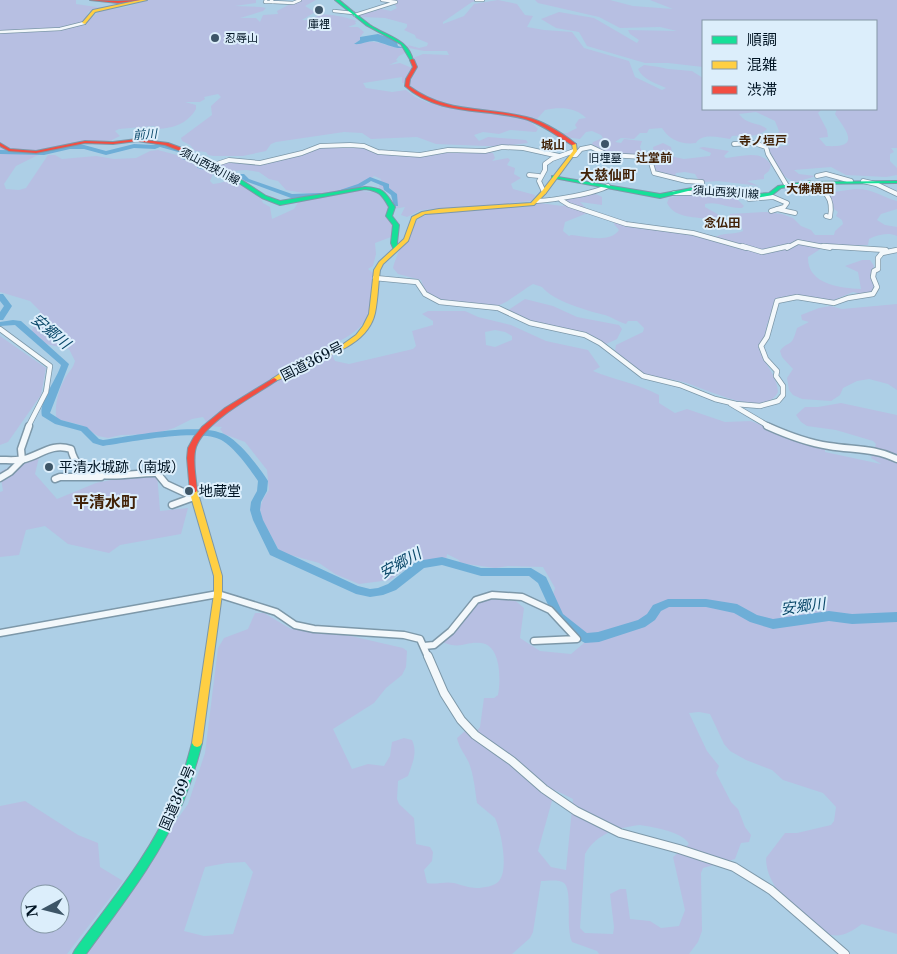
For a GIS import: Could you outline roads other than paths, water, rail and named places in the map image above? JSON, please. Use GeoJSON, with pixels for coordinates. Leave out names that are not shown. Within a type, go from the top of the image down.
{"type":"FeatureCollection","features":[{"type":"Feature","properties":{"kind":"main road"},"geometry":{"type":"LineString","coordinates":[[92,0],[118,2],[139,0]]}},
{"type":"Feature","properties":{"kind":"main road"},"geometry":{"type":"LineString","coordinates":[[84,23],[91,13],[97,10],[145,0]]}},
{"type":"Feature","properties":{"kind":"main road"},"geometry":{"type":"LineString","coordinates":[[337,0],[378,31],[396,37],[407,46],[415,67],[407,83],[413,93],[434,103],[526,118],[575,144],[573,153],[537,201]]}},
{"type":"Feature","properties":{"kind":"main road","name":"須山西狭川線"},"geometry":{"type":"LineString","coordinates":[[0,144],[9,150],[36,152],[85,142],[102,143],[142,140],[166,144],[185,151],[191,157],[214,165],[264,197],[280,202],[358,188],[369,188],[380,191],[387,196],[392,207],[389,216],[396,223],[397,228],[394,236],[394,246],[396,249]]}},
{"type":"Feature","properties":{"kind":"main road","name":"須山西狭川線"},"geometry":{"type":"LineString","coordinates":[[554,178],[608,186],[654,196],[687,190],[764,195],[787,186],[810,182],[897,182]]}},
{"type":"Feature","properties":{"kind":"main road","name":"国道369号"},"geometry":{"type":"LineString","coordinates":[[79,954],[153,851],[171,818],[191,772],[200,728],[218,594],[218,576],[194,497],[191,458],[192,447],[196,438],[211,422],[292,368],[344,346],[358,336],[366,327],[372,314],[375,278],[381,263],[406,240],[414,218],[418,214],[527,205],[537,201]]}},
{"type":"Feature","properties":{"kind":"street"},"geometry":{"type":"LineString","coordinates":[[266,0],[265,2],[293,3],[300,0]]}},
{"type":"Feature","properties":{"kind":"street"},"geometry":{"type":"LineString","coordinates":[[382,0],[399,0]]}},
{"type":"Feature","properties":{"kind":"street"},"geometry":{"type":"LineString","coordinates":[[476,0],[483,0]]}},
{"type":"Feature","properties":{"kind":"street"},"geometry":{"type":"LineString","coordinates":[[334,11],[354,14],[396,2],[394,1]]}},
{"type":"Feature","properties":{"kind":"street"},"geometry":{"type":"LineString","coordinates":[[0,32],[51,30],[74,27],[84,23]]}},
{"type":"Feature","properties":{"kind":"street"},"geometry":{"type":"LineString","coordinates":[[734,144],[754,143],[766,147],[768,154],[787,186]]}},
{"type":"Feature","properties":{"kind":"street"},"geometry":{"type":"LineString","coordinates":[[214,165],[229,160],[260,163],[302,153],[320,146],[343,145],[364,146],[378,152],[420,155],[448,150],[485,151],[502,147],[523,148],[559,156]]}},
{"type":"Feature","properties":{"kind":"street"},"geometry":{"type":"LineString","coordinates":[[533,183],[545,170],[545,164],[559,156],[573,153],[576,155],[586,147],[612,155],[643,157],[651,164],[654,172],[686,181],[702,182],[702,190]]}},
{"type":"Feature","properties":{"kind":"street"},"geometry":{"type":"LineString","coordinates":[[612,155],[619,152]]}},
{"type":"Feature","properties":{"kind":"street"},"geometry":{"type":"LineString","coordinates":[[817,176],[826,174],[851,181]]}},
{"type":"Feature","properties":{"kind":"street"},"geometry":{"type":"LineString","coordinates":[[529,175],[539,176]]}},
{"type":"Feature","properties":{"kind":"street"},"geometry":{"type":"LineString","coordinates":[[539,176],[538,180],[544,192]]}},
{"type":"Feature","properties":{"kind":"street"},"geometry":{"type":"LineString","coordinates":[[863,181],[876,184],[897,194]]}},
{"type":"Feature","properties":{"kind":"street"},"geometry":{"type":"LineString","coordinates":[[810,182],[824,190],[832,207],[830,216],[826,216]]}},
{"type":"Feature","properties":{"kind":"street"},"geometry":{"type":"LineString","coordinates":[[537,201],[561,200],[569,196],[603,189],[608,186]]}},
{"type":"Feature","properties":{"kind":"street"},"geometry":{"type":"LineString","coordinates":[[710,193],[722,192]]}},
{"type":"Feature","properties":{"kind":"street"},"geometry":{"type":"LineString","coordinates":[[674,193],[691,193]]}},
{"type":"Feature","properties":{"kind":"street"},"geometry":{"type":"LineString","coordinates":[[749,199],[764,195],[776,197],[787,203],[774,209],[795,213]]}},
{"type":"Feature","properties":{"kind":"street"},"geometry":{"type":"LineString","coordinates":[[561,200],[569,205],[626,224],[693,233],[762,252],[784,249],[798,242],[832,248],[878,251],[897,250]]}},
{"type":"Feature","properties":{"kind":"street"},"geometry":{"type":"LineString","coordinates":[[375,278],[417,282],[425,295],[431,298],[468,306],[495,307],[528,322],[582,334],[594,338],[643,376],[681,385],[702,395],[728,403],[764,405],[775,402],[784,395],[782,386],[776,376],[776,371],[766,359],[761,346],[766,337],[777,301],[796,297],[834,303],[848,298],[873,294],[877,287],[873,277],[874,271],[878,269],[878,258],[882,253],[897,250]]}},
{"type":"Feature","properties":{"kind":"street"},"geometry":{"type":"LineString","coordinates":[[0,329],[50,366],[50,383],[44,399],[26,432],[20,452],[22,460]]}},
{"type":"Feature","properties":{"kind":"street"},"geometry":{"type":"LineString","coordinates":[[728,403],[749,417],[822,445],[884,453],[897,459]]}},
{"type":"Feature","properties":{"kind":"street"},"geometry":{"type":"LineString","coordinates":[[0,478],[10,472],[22,460],[52,446],[63,445],[70,449],[75,463],[86,471],[108,476]]}},
{"type":"Feature","properties":{"kind":"street"},"geometry":{"type":"LineString","coordinates":[[0,460],[22,460]]}},
{"type":"Feature","properties":{"kind":"street"},"geometry":{"type":"LineString","coordinates":[[54,479],[60,477],[158,473],[166,484],[194,497]]}},
{"type":"Feature","properties":{"kind":"street"},"geometry":{"type":"LineString","coordinates":[[172,505],[194,497]]}},
{"type":"Feature","properties":{"kind":"street"},"geometry":{"type":"LineString","coordinates":[[0,632],[218,594],[276,612],[294,625],[314,629],[404,635],[420,639],[444,693],[461,720],[475,735],[512,761],[544,789],[591,820],[620,833],[679,849],[734,867],[772,890],[845,954]]}},
{"type":"Feature","properties":{"kind":"street"},"geometry":{"type":"LineString","coordinates":[[424,646],[434,645],[452,631],[476,600],[492,595],[522,596],[538,606],[550,610],[577,639],[534,641]]}},
{"type":"Feature","properties":{"kind":"waterway","name":"前川"},"geometry":{"type":"LineString","coordinates":[[48,152],[70,147],[84,147],[106,153],[134,146],[155,147],[159,145],[185,152],[187,157],[184,158],[203,162],[200,167],[229,175]]}},
{"type":"Feature","properties":{"kind":"waterway","name":"前川"},"geometry":{"type":"LineString","coordinates":[[0,152],[44,153]]}},
{"type":"Feature","properties":{"kind":"waterway","name":"前川"},"geometry":{"type":"LineString","coordinates":[[233,175],[242,175],[247,180],[291,196],[320,195]]}},
{"type":"Feature","properties":{"kind":"waterway","name":"前川"},"geometry":{"type":"LineString","coordinates":[[337,192],[360,185],[370,179],[387,185],[386,189],[394,194],[396,205]]}},
{"type":"Feature","properties":{"kind":"waterway","name":"安郷川"},"geometry":{"type":"LineString","coordinates":[[0,296],[8,306],[0,318]]}},
{"type":"Feature","properties":{"kind":"waterway","name":"安郷川"},"geometry":{"type":"LineString","coordinates":[[0,324],[18,323],[65,364],[45,414],[58,422],[84,429],[96,441],[103,443],[179,433],[209,434],[225,438],[243,456],[263,481],[262,491],[256,502],[255,510],[274,552],[356,590],[370,593],[379,592],[392,587],[421,564],[442,561],[481,572],[531,572],[542,580],[559,617],[585,638],[599,637],[641,624],[651,617],[657,608],[668,603],[706,603],[737,609],[754,619],[773,624],[829,616],[852,619],[897,617]]}},
{"type":"Feature","properties":{"kind":"place","name":"庫裡"},"geometry":{"type":"Point","coordinates":[319,10]}},
{"type":"Feature","properties":{"kind":"place","name":"忍辱山"},"geometry":{"type":"Point","coordinates":[215,38]}},
{"type":"Feature","properties":{"kind":"place","name":"旧埋墓"},"geometry":{"type":"Point","coordinates":[605,144]}},
{"type":"Feature","properties":{"kind":"place","name":"平清水城跡（南城）"},"geometry":{"type":"Point","coordinates":[49,467]}},
{"type":"Feature","properties":{"kind":"place","name":"地蔵堂"},"geometry":{"type":"Point","coordinates":[189,491]}},
{"type":"Feature","properties":{"kind":"district","name":"寺ノ垣戸"},"geometry":{"type":"Point","coordinates":[763,140]}},
{"type":"Feature","properties":{"kind":"district","name":"城山"},"geometry":{"type":"Point","coordinates":[553,144]}},
{"type":"Feature","properties":{"kind":"district","name":"辻堂前"},"geometry":{"type":"Point","coordinates":[654,157]}},
{"type":"Feature","properties":{"kind":"district","name":"大慈仙町"},"geometry":{"type":"Point","coordinates":[608,175]}},
{"type":"Feature","properties":{"kind":"district","name":"大佛横田"},"geometry":{"type":"Point","coordinates":[810,188]}},
{"type":"Feature","properties":{"kind":"district","name":"念仏田"},"geometry":{"type":"Point","coordinates":[722,222]}},
{"type":"Feature","properties":{"kind":"district","name":"平清水町"},"geometry":{"type":"Point","coordinates":[105,502]}}]}
